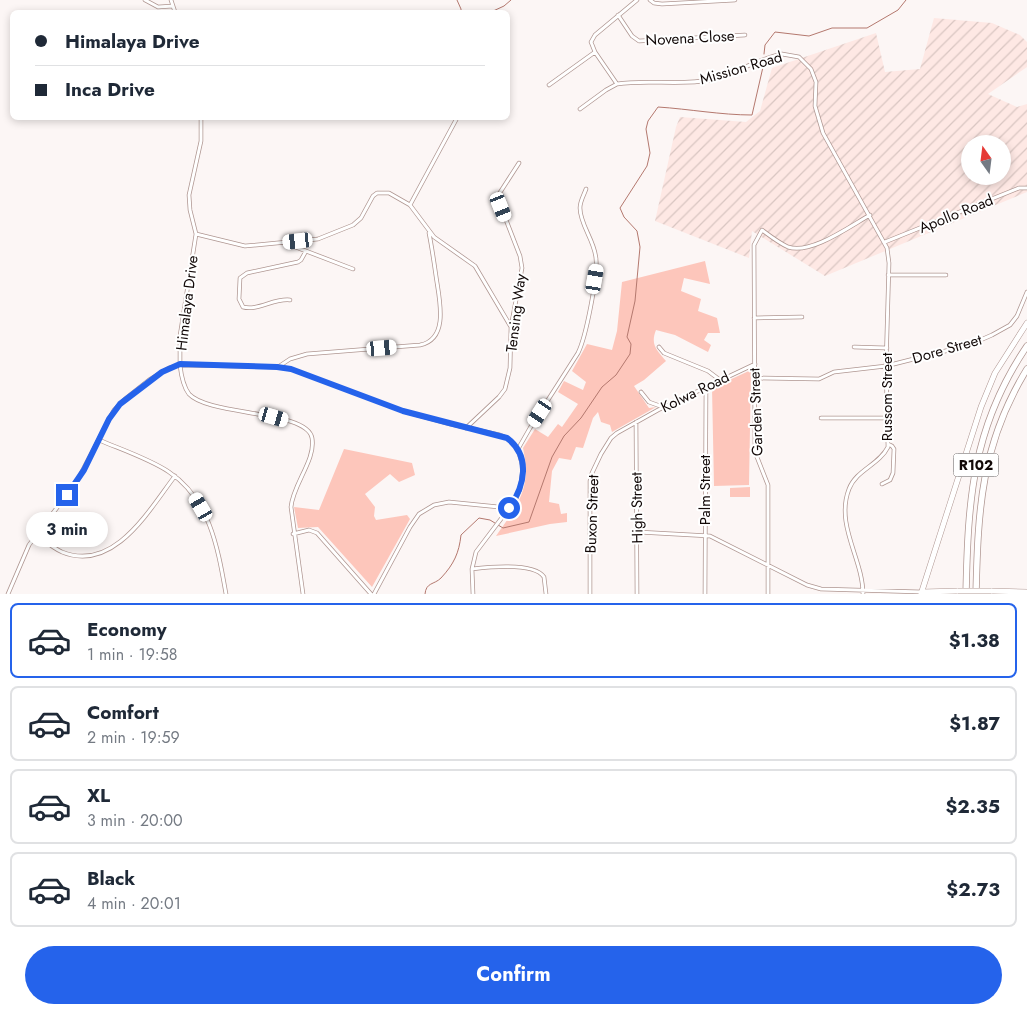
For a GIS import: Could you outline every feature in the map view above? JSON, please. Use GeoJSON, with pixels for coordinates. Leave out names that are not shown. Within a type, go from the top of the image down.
{"type":"FeatureCollection","features":[{"type":"Feature","properties":{"kind":"main road","name":"R102"},"geometry":{"type":"LineString","coordinates":[[966,594],[968,518],[973,480],[980,449],[994,408],[1012,370],[1027,346]]}},
{"type":"Feature","properties":{"kind":"main road","name":"R102"},"geometry":{"type":"LineString","coordinates":[[976,594],[978,520],[986,468],[1003,415],[1027,368]]}},
{"type":"Feature","properties":{"kind":"street"},"geometry":{"type":"LineString","coordinates":[[145,0],[158,7],[173,6]]}},
{"type":"Feature","properties":{"kind":"street"},"geometry":{"type":"LineString","coordinates":[[171,0],[174,10]]}},
{"type":"Feature","properties":{"kind":"street"},"geometry":{"type":"LineString","coordinates":[[580,108],[618,84],[592,47],[592,38],[637,0]]}},
{"type":"Feature","properties":{"kind":"street"},"geometry":{"type":"LineString","coordinates":[[650,0],[662,4],[735,0]]}},
{"type":"Feature","properties":{"kind":"street","name":"Novena Close"},"geometry":{"type":"LineString","coordinates":[[618,15],[632,36],[638,41],[746,34]]}},
{"type":"Feature","properties":{"kind":"street"},"geometry":{"type":"LineString","coordinates":[[549,84],[595,52]]}},
{"type":"Feature","properties":{"kind":"street","name":"Mission Road"},"geometry":{"type":"LineString","coordinates":[[618,84],[710,80],[774,56],[782,54],[799,57],[815,76],[815,106],[823,133],[885,242]]}},
{"type":"Feature","properties":{"kind":"street","name":"Himalaya Drive"},"geometry":{"type":"LineString","coordinates":[[201,120],[201,141],[189,195],[190,210],[196,234],[179,344],[180,364],[277,367],[309,375],[403,411],[507,438],[518,449]]}},
{"type":"Feature","properties":{"kind":"street"},"geometry":{"type":"LineString","coordinates":[[410,205],[456,120]]}},
{"type":"Feature","properties":{"kind":"street","name":"Tensing Way"},"geometry":{"type":"LineString","coordinates":[[466,428],[505,389],[510,368],[512,327],[522,278],[522,262],[498,194],[519,163]]}},
{"type":"Feature","properties":{"kind":"street","name":"Apollo Road"},"geometry":{"type":"LineString","coordinates":[[885,242],[1019,188],[1027,188]]}},
{"type":"Feature","properties":{"kind":"street"},"geometry":{"type":"LineString","coordinates":[[473,594],[472,569],[476,552],[516,499],[522,480],[522,460],[518,449],[578,353],[583,340],[597,269],[595,250],[583,221],[580,208],[586,189]]}},
{"type":"Feature","properties":{"kind":"street"},"geometry":{"type":"LineString","coordinates":[[196,234],[245,246],[318,239],[353,225],[361,218],[370,200],[377,193],[389,193],[410,205],[429,232],[475,266],[512,327]]}},
{"type":"Feature","properties":{"kind":"street","name":"Garden Street"},"geometry":{"type":"LineString","coordinates":[[768,594],[768,485],[755,452],[754,245],[762,230],[790,247],[805,248],[822,242],[870,215]]}},
{"type":"Feature","properties":{"kind":"street"},"geometry":{"type":"LineString","coordinates":[[277,367],[290,359],[306,354],[420,345],[432,340],[436,334],[441,317],[429,232]]}},
{"type":"Feature","properties":{"kind":"street","name":"Russom Street"},"geometry":{"type":"LineString","coordinates":[[863,592],[859,566],[848,533],[845,505],[849,488],[857,476],[884,454],[888,444],[886,366],[888,252],[885,242]]}},
{"type":"Feature","properties":{"kind":"street"},"geometry":{"type":"LineString","coordinates":[[284,243],[353,269]]}},
{"type":"Feature","properties":{"kind":"street"},"geometry":{"type":"LineString","coordinates":[[290,300],[276,301],[249,308],[243,307],[239,299],[240,278],[247,273],[298,262],[303,258],[306,251]]}},
{"type":"Feature","properties":{"kind":"street"},"geometry":{"type":"LineString","coordinates":[[888,275],[946,275]]}},
{"type":"Feature","properties":{"kind":"street","name":"Dore Street"},"geometry":{"type":"LineString","coordinates":[[755,378],[820,379],[842,370],[886,366],[956,348],[992,335],[1015,320],[1027,292]]}},
{"type":"Feature","properties":{"kind":"street"},"geometry":{"type":"LineString","coordinates":[[754,318],[802,317]]}},
{"type":"Feature","properties":{"kind":"street"},"geometry":{"type":"LineString","coordinates":[[921,593],[981,406],[995,373],[1027,322]]}},
{"type":"Feature","properties":{"kind":"street"},"geometry":{"type":"LineString","coordinates":[[659,347],[664,353],[708,371],[720,380]]}},
{"type":"Feature","properties":{"kind":"street"},"geometry":{"type":"LineString","coordinates":[[854,348],[887,348]]}},
{"type":"Feature","properties":{"kind":"street"},"geometry":{"type":"LineString","coordinates":[[8,594],[23,557],[36,535],[77,481],[109,419],[120,404],[162,372],[180,364],[187,390],[190,395],[202,402],[274,417],[309,429],[313,440],[311,456],[292,500],[291,516],[303,594]]}},
{"type":"Feature","properties":{"kind":"street","name":"Kolwa Road"},"geometry":{"type":"LineString","coordinates":[[636,422],[755,364]]}},
{"type":"Feature","properties":{"kind":"street","name":"Palm Street"},"geometry":{"type":"LineString","coordinates":[[705,594],[706,387]]}},
{"type":"Feature","properties":{"kind":"street"},"geometry":{"type":"LineString","coordinates":[[642,392],[649,402],[662,408]]}},
{"type":"Feature","properties":{"kind":"street"},"geometry":{"type":"LineString","coordinates":[[821,418],[888,418]]}},
{"type":"Feature","properties":{"kind":"street","name":"High Street"},"geometry":{"type":"LineString","coordinates":[[636,422],[637,594]]}},
{"type":"Feature","properties":{"kind":"street","name":"Buxon Street"},"geometry":{"type":"LineString","coordinates":[[590,594],[592,472],[611,438],[636,422]]}},
{"type":"Feature","properties":{"kind":"street"},"geometry":{"type":"LineString","coordinates":[[99,440],[175,476],[194,495],[208,519],[218,547],[226,594]]}},
{"type":"Feature","properties":{"kind":"street"},"geometry":{"type":"LineString","coordinates":[[882,484],[887,482],[892,476],[894,448],[888,444]]}},
{"type":"Feature","properties":{"kind":"street"},"geometry":{"type":"LineString","coordinates":[[884,454],[893,456]]}},
{"type":"Feature","properties":{"kind":"street"},"geometry":{"type":"LineString","coordinates":[[36,535],[57,550],[68,554],[92,555],[107,551],[136,527],[175,476]]}},
{"type":"Feature","properties":{"kind":"street"},"geometry":{"type":"LineString","coordinates":[[294,534],[309,530],[317,534],[373,594],[419,514],[434,505],[449,502],[509,508]]}},
{"type":"Feature","properties":{"kind":"street"},"geometry":{"type":"LineString","coordinates":[[638,532],[706,535],[815,588],[863,592],[1027,592]]}},
{"type":"Feature","properties":{"kind":"street"},"geometry":{"type":"LineString","coordinates":[[472,569],[497,567],[537,570],[544,577],[546,594]]}},
{"type":"Feature","properties":{"kind":"shaded area"},"geometry":{"type":"Polygon","coordinates":[[[934,18],[992,23],[1020,35],[1027,42],[1027,67],[988,94],[1017,107],[1027,104],[1027,192],[825,276],[752,231],[749,258],[655,221],[676,127],[680,117],[746,122],[760,111],[772,68],[876,33],[885,72],[920,69],[934,18]]]}},
{"type":"Feature","properties":{"kind":"shaded area"},"geometry":{"type":"Polygon","coordinates":[[[705,261],[710,284],[684,278],[681,291],[701,299],[698,311],[717,318],[720,333],[708,333],[704,340],[711,345],[708,352],[675,335],[656,330],[654,344],[666,361],[634,386],[649,408],[656,407],[612,432],[610,425],[601,422],[598,412],[593,418],[583,448],[576,447],[571,460],[559,458],[552,471],[549,502],[559,504],[561,514],[567,513],[567,522],[496,536],[511,515],[521,495],[526,475],[523,448],[535,429],[548,437],[558,424],[562,427],[578,404],[558,392],[564,381],[583,390],[586,382],[572,371],[587,344],[612,350],[617,331],[622,282],[705,261]]]}},
{"type":"Feature","properties":{"kind":"shaded area"},"geometry":{"type":"Polygon","coordinates":[[[751,370],[749,485],[714,486],[712,388],[751,370]]]}},
{"type":"Feature","properties":{"kind":"shaded area"},"geometry":{"type":"Polygon","coordinates":[[[344,449],[412,463],[415,475],[399,482],[390,474],[365,494],[375,507],[374,516],[376,520],[407,515],[410,519],[372,587],[318,527],[298,528],[294,507],[319,510],[344,449]]]}},
{"type":"Feature","properties":{"kind":"shaded area"},"geometry":{"type":"Polygon","coordinates":[[[750,487],[750,497],[730,497],[730,488],[750,487]]]}},
{"type":"Feature","properties":{"kind":"waterway"},"geometry":{"type":"LineString","coordinates":[[457,0],[461,10]]}},
{"type":"Feature","properties":{"kind":"waterway"},"geometry":{"type":"LineString","coordinates":[[495,10],[511,0]]}},
{"type":"Feature","properties":{"kind":"waterway"},"geometry":{"type":"LineString","coordinates":[[764,54],[765,45],[775,32],[809,36],[832,28],[867,28],[898,10],[906,0]]}},
{"type":"Feature","properties":{"kind":"waterway"},"geometry":{"type":"LineString","coordinates":[[425,594],[427,587],[441,578],[453,563],[461,535],[479,518],[490,520],[503,528],[529,522],[552,457],[564,436],[581,418],[602,387],[616,375],[630,354],[631,344],[627,337],[635,301],[640,247],[637,231],[624,217],[620,208],[647,166],[650,153],[646,129],[648,121],[658,107],[752,115],[763,67]]}},
{"type":"Feature","properties":{"kind":"route"},"geometry":{"type":"LineString","coordinates":[[67,495],[84,470],[114,410],[149,380],[180,364],[291,369],[403,411],[507,438],[518,449],[523,468],[520,489],[516,499],[509,508]]}}]}
